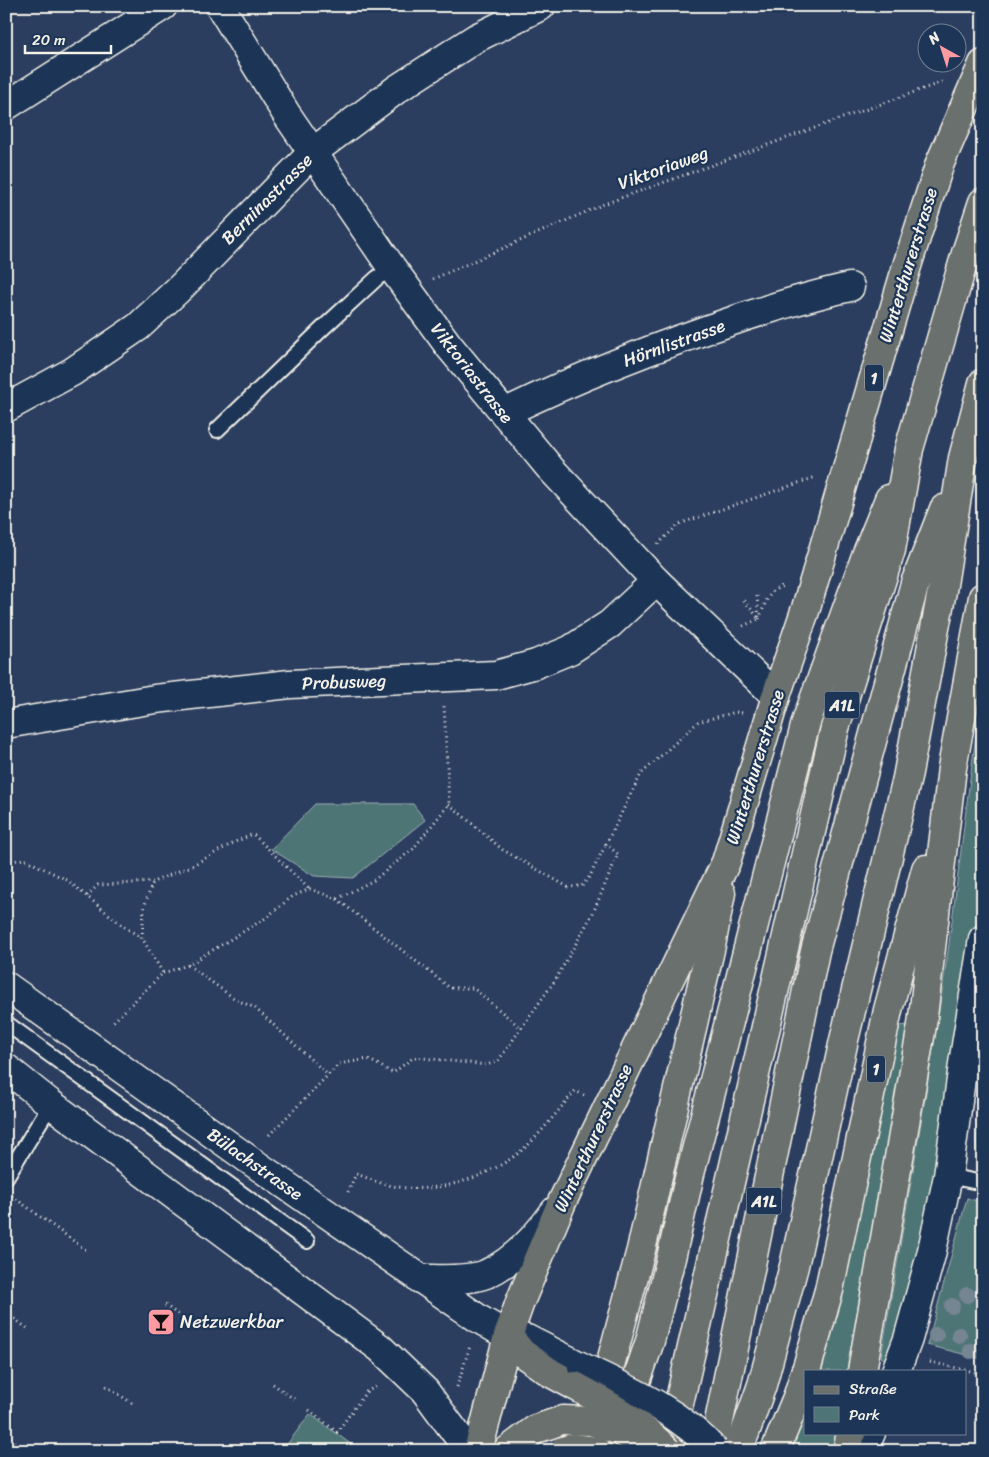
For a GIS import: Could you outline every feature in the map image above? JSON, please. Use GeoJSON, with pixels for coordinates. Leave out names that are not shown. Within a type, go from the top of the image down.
{"type":"FeatureCollection","features":[{"type":"Feature","properties":{"kind":"main road","name":"Winterthurerstrasse"},"geometry":{"type":"LineString","coordinates":[[478,1451],[508,1336],[520,1302],[562,1202],[726,862],[776,696],[806,608],[906,269],[940,164],[972,76]]}},
{"type":"Feature","properties":{"kind":"main road","name":"A1L"},"geometry":{"type":"LineString","coordinates":[[668,1451],[835,728],[891,550],[909,449],[983,202]]}},
{"type":"Feature","properties":{"kind":"main road","name":"A1L"},"geometry":{"type":"LineString","coordinates":[[714,1451],[815,951],[914,583],[964,458],[983,383]]}},
{"type":"Feature","properties":{"kind":"main road"},"geometry":{"type":"LineString","coordinates":[[608,1451],[627,1408],[650,1341],[690,1174],[806,722],[867,553],[909,449]]}},
{"type":"Feature","properties":{"kind":"main road"},"geometry":{"type":"LineString","coordinates":[[737,1451],[762,1386],[794,1266],[906,778],[942,591],[964,458]]}},
{"type":"Feature","properties":{"kind":"main road","name":"1"},"geometry":{"type":"LineString","coordinates":[[806,1370],[829,1290],[888,1010],[952,768],[983,597]]}},
{"type":"Feature","properties":{"kind":"main road"},"geometry":{"type":"LineString","coordinates":[[862,1370],[922,1025],[952,768]]}},
{"type":"Feature","properties":{"kind":"main road","name":"1"},"geometry":{"type":"LineString","coordinates":[[579,1451],[604,1388],[641,1250],[712,941],[726,862]]}},
{"type":"Feature","properties":{"kind":"main road"},"geometry":{"type":"LineString","coordinates":[[508,1336],[522,1353],[551,1373],[578,1376],[611,1406],[654,1437],[668,1451]]}},
{"type":"Feature","properties":{"kind":"main road","name":"1"},"geometry":{"type":"LineString","coordinates":[[775,1451],[803,1379]]}},
{"type":"Feature","properties":{"kind":"main road"},"geometry":{"type":"LineString","coordinates":[[507,1451],[536,1429],[563,1420],[591,1421],[620,1431],[660,1451]]}},
{"type":"Feature","properties":{"kind":"main road"},"geometry":{"type":"LineString","coordinates":[[847,1451],[850,1434]]}},
{"type":"Feature","properties":{"kind":"main road"},"geometry":{"type":"LineString","coordinates":[[563,1451],[572,1448],[596,1451]]}},
{"type":"Feature","properties":{"kind":"street"},"geometry":{"type":"LineString","coordinates":[[6,106],[163,6]]}},
{"type":"Feature","properties":{"kind":"street","name":"Viktoriastrasse"},"geometry":{"type":"LineString","coordinates":[[220,6],[287,115],[408,291],[449,346],[550,468],[656,581],[776,696]]}},
{"type":"Feature","properties":{"kind":"street","name":"Berninastrasse"},"geometry":{"type":"LineString","coordinates":[[6,408],[72,372],[138,326],[182,286],[313,152],[397,88],[476,38],[541,6]]}},
{"type":"Feature","properties":{"kind":"street","name":"Hörnlistrasse"},"geometry":{"type":"LineString","coordinates":[[504,414],[631,358],[712,328],[813,295],[850,286]]}},
{"type":"Feature","properties":{"kind":"street","name":"Probusweg"},"geometry":{"type":"LineString","coordinates":[[6,724],[155,699],[290,684],[496,675],[536,664],[570,650],[610,624],[656,581]]}},
{"type":"Feature","properties":{"kind":"street"},"geometry":{"type":"LineString","coordinates":[[896,1370],[908,1338],[931,1255],[973,1067],[983,939]]}},
{"type":"Feature","properties":{"kind":"street","name":"Bülachstrasse"},"geometry":{"type":"LineString","coordinates":[[8,992],[420,1279],[508,1336]]}},
{"type":"Feature","properties":{"kind":"street"},"geometry":{"type":"LineString","coordinates":[[6,1068],[51,1104],[380,1348],[424,1391],[469,1451]]}},
{"type":"Feature","properties":{"kind":"street"},"geometry":{"type":"LineString","coordinates":[[420,1279],[450,1280],[485,1275],[512,1258],[540,1231],[562,1202]]}},
{"type":"Feature","properties":{"kind":"street"},"geometry":{"type":"LineString","coordinates":[[578,1376],[652,1400],[684,1422],[714,1451]]}},
{"type":"Feature","properties":{"kind":"street"},"geometry":{"type":"LineString","coordinates":[[862,1451],[870,1434]]}},
{"type":"Feature","properties":{"kind":"lane"},"geometry":{"type":"LineString","coordinates":[[217,430],[324,327],[377,278],[392,268]]}},
{"type":"Feature","properties":{"kind":"lane"},"geometry":{"type":"LineString","coordinates":[[6,1023],[307,1241]]}},
{"type":"Feature","properties":{"kind":"lane"},"geometry":{"type":"LineString","coordinates":[[6,1177],[51,1104]]}},
{"type":"Feature","properties":{"kind":"lane"},"geometry":{"type":"LineString","coordinates":[[948,1176],[983,1183]]}},
{"type":"Feature","properties":{"kind":"path","name":"Viktoriaweg"},"geometry":{"type":"LineString","coordinates":[[408,291],[604,204],[972,76]]}},
{"type":"Feature","properties":{"kind":"path"},"geometry":{"type":"LineString","coordinates":[[652,549],[679,524],[813,478]]}},
{"type":"Feature","properties":{"kind":"path"},"geometry":{"type":"LineString","coordinates":[[735,630],[759,619],[768,596],[773,590],[782,586]]}},
{"type":"Feature","properties":{"kind":"path"},"geometry":{"type":"LineString","coordinates":[[757,596],[759,619]]}},
{"type":"Feature","properties":{"kind":"path"},"geometry":{"type":"LineString","coordinates":[[744,600],[759,619]]}},
{"type":"Feature","properties":{"kind":"path"},"geometry":{"type":"LineString","coordinates":[[337,899],[374,880],[413,849],[449,804],[443,678]]}},
{"type":"Feature","properties":{"kind":"path"},"geometry":{"type":"LineString","coordinates":[[449,804],[503,850],[568,887],[582,886],[590,876],[641,774],[698,722],[736,712],[751,714]]}},
{"type":"Feature","properties":{"kind":"path"},"geometry":{"type":"LineString","coordinates":[[87,896],[98,886],[153,882],[191,866],[253,834],[310,889],[337,899],[450,988],[473,988],[521,1028]]}},
{"type":"Feature","properties":{"kind":"path"},"geometry":{"type":"LineString","coordinates":[[269,1135],[339,1064],[368,1059],[392,1073],[414,1057],[487,1065],[498,1061],[556,980],[593,912],[618,854],[606,844]]}},
{"type":"Feature","properties":{"kind":"path"},"geometry":{"type":"LineString","coordinates":[[6,862],[24,859],[67,880],[123,926],[142,938],[163,972]]}},
{"type":"Feature","properties":{"kind":"path"},"geometry":{"type":"LineString","coordinates":[[142,938],[144,907],[153,882]]}},
{"type":"Feature","properties":{"kind":"path"},"geometry":{"type":"LineString","coordinates":[[111,1024],[163,972],[188,965],[264,919],[293,896],[310,889]]}},
{"type":"Feature","properties":{"kind":"path"},"geometry":{"type":"LineString","coordinates":[[188,965],[235,999],[255,1008],[328,1075]]}},
{"type":"Feature","properties":{"kind":"path"},"geometry":{"type":"LineString","coordinates":[[348,1192],[356,1174],[386,1185],[418,1189],[454,1184],[484,1175],[506,1163],[530,1144],[575,1091],[590,1097]]}},
{"type":"Feature","properties":{"kind":"path"},"geometry":{"type":"LineString","coordinates":[[22,1204],[86,1250]]}},
{"type":"Feature","properties":{"kind":"path"},"geometry":{"type":"LineString","coordinates":[[165,1305],[190,1323]]}},
{"type":"Feature","properties":{"kind":"path"},"geometry":{"type":"LineString","coordinates":[[6,1312],[26,1328]]}},
{"type":"Feature","properties":{"kind":"path"},"geometry":{"type":"LineString","coordinates":[[455,1394],[471,1344]]}},
{"type":"Feature","properties":{"kind":"path"},"geometry":{"type":"LineString","coordinates":[[936,1364],[964,1370]]}},
{"type":"Feature","properties":{"kind":"path"},"geometry":{"type":"LineString","coordinates":[[966,1370],[983,1374]]}},
{"type":"Feature","properties":{"kind":"path"},"geometry":{"type":"LineString","coordinates":[[273,1384],[294,1399]]}},
{"type":"Feature","properties":{"kind":"path"},"geometry":{"type":"LineString","coordinates":[[106,1386],[132,1404]]}},
{"type":"Feature","properties":{"kind":"path"},"geometry":{"type":"LineString","coordinates":[[308,1410],[337,1432],[366,1392]]}},
{"type":"Feature","properties":{"kind":"path"},"geometry":{"type":"LineString","coordinates":[[6,1436],[26,1451]]}},
{"type":"Feature","properties":{"kind":"green space"},"geometry":{"type":"Polygon","coordinates":[[[983,689],[983,889],[965,985],[934,1186],[917,1270],[889,1362],[881,1357],[940,1002],[983,689]]]}},
{"type":"Feature","properties":{"kind":"green space"},"geometry":{"type":"Polygon","coordinates":[[[315,804],[413,804],[425,820],[353,878],[314,876],[271,849],[315,804]]]}},
{"type":"Feature","properties":{"kind":"green space"},"geometry":{"type":"Polygon","coordinates":[[[909,1025],[847,1370],[822,1370],[899,1026],[909,1025]]]}},
{"type":"Feature","properties":{"kind":"green space"},"geometry":{"type":"Polygon","coordinates":[[[983,1105],[983,1157],[977,1153],[976,1138],[983,1105]]]}},
{"type":"Feature","properties":{"kind":"green space"},"geometry":{"type":"Polygon","coordinates":[[[967,1198],[983,1203],[983,1359],[927,1345],[967,1198]]]}},
{"type":"Feature","properties":{"kind":"green space"},"geometry":{"type":"Polygon","coordinates":[[[310,1414],[360,1451],[282,1451],[310,1414]]]}},
{"type":"Feature","properties":{"kind":"green space"},"geometry":{"type":"Polygon","coordinates":[[[804,1414],[804,1434],[836,1434],[832,1451],[789,1451],[804,1414]]]}},
{"type":"Feature","properties":{"kind":"place","name":"Netzwerkbar"},"geometry":{"type":"Point","coordinates":[161,1322]}}]}
